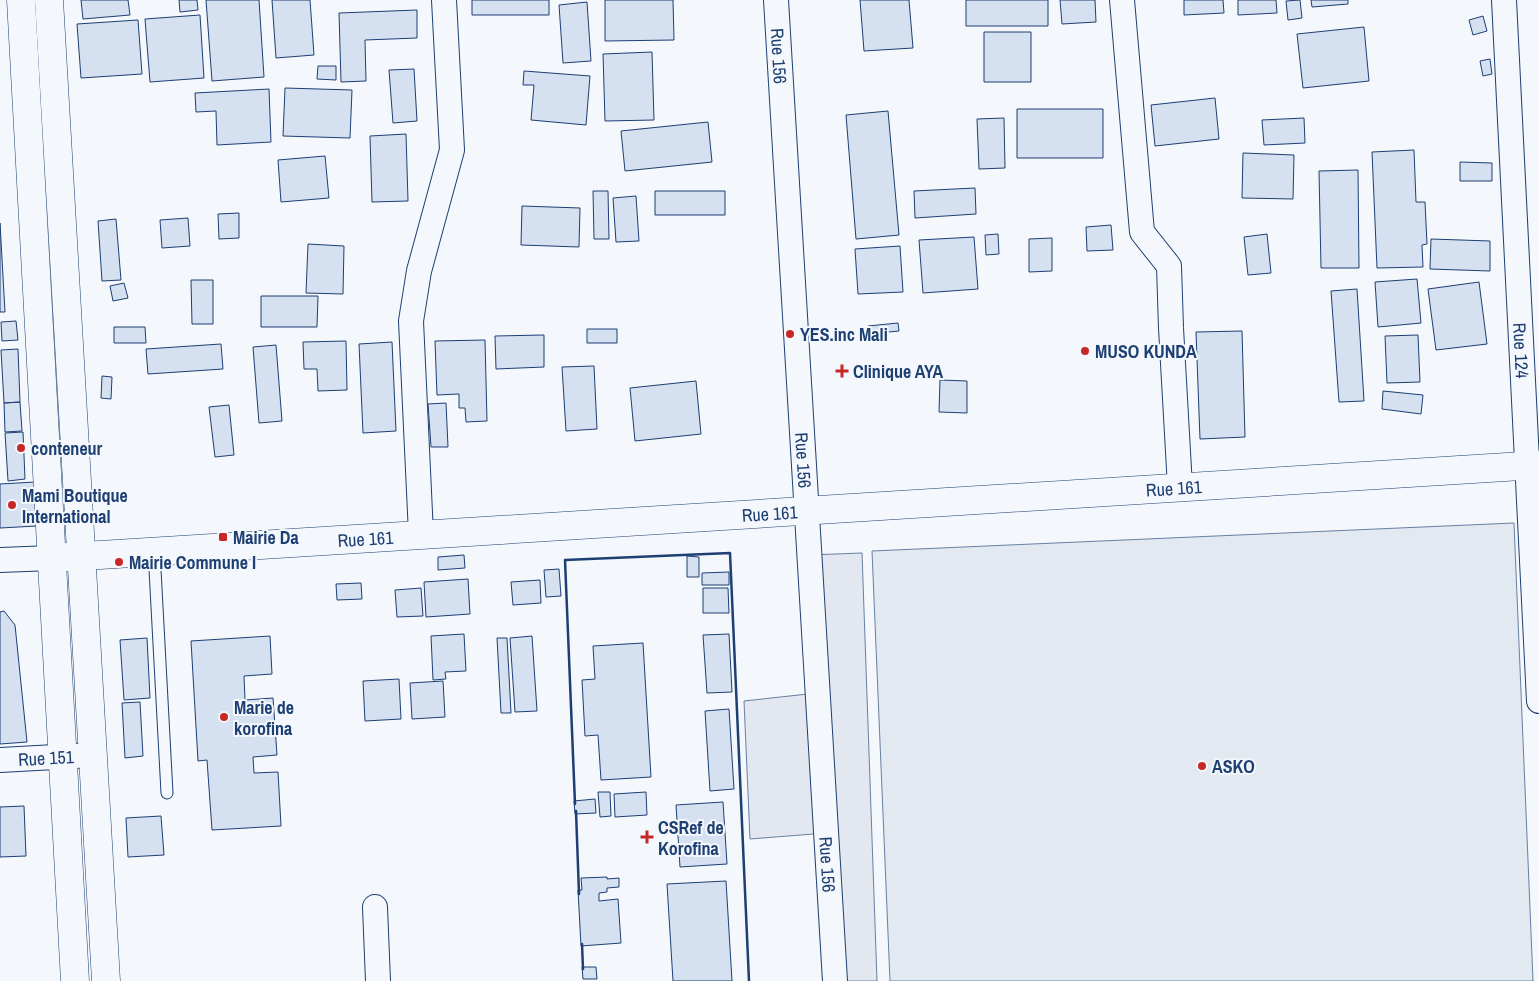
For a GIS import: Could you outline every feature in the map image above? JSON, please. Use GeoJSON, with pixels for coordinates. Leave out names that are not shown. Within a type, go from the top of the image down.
{"type":"FeatureCollection","features":[{"type":"Feature","properties":{"kind":"main road"},"geometry":{"type":"LineString","coordinates":[[21,0],[75,981]]}},
{"type":"Feature","properties":{"kind":"main road"},"geometry":{"type":"LineString","coordinates":[[49,0],[106,981]]}},
{"type":"Feature","properties":{"kind":"main road","name":"Rue 161"},"geometry":{"type":"LineString","coordinates":[[52,558],[1533,466]]}},
{"type":"Feature","properties":{"kind":"street"},"geometry":{"type":"LineString","coordinates":[[421,534],[411,321],[420,272],[452,150],[444,0]]}},
{"type":"Feature","properties":{"kind":"street","name":"Rue 156"},"geometry":{"type":"LineString","coordinates":[[776,0],[834,981]]}},
{"type":"Feature","properties":{"kind":"street"},"geometry":{"type":"LineString","coordinates":[[1122,0],[1142,232],[1169,266],[1180,487]]}},
{"type":"Feature","properties":{"kind":"street","name":"Rue 124"},"geometry":{"type":"LineString","coordinates":[[1504,0],[1533,466],[1539,701]]}},
{"type":"Feature","properties":{"kind":"street","name":"Rue 161"},"geometry":{"type":"LineString","coordinates":[[0,560],[52,558]]}},
{"type":"Feature","properties":{"kind":"street","name":"Rue 151"},"geometry":{"type":"LineString","coordinates":[[0,760],[92,755]]}},
{"type":"Feature","properties":{"kind":"street"},"geometry":{"type":"LineString","coordinates":[[376,907],[378,981]]}},
{"type":"Feature","properties":{"kind":"lane"},"geometry":{"type":"LineString","coordinates":[[154,551],[167,793]]}},
{"type":"Feature","properties":{"kind":"shaded area","name":"ASKO"},"geometry":{"type":"Polygon","coordinates":[[[1514,523],[1533,981],[890,981],[872,551],[1514,523]]]}},
{"type":"Feature","properties":{"kind":"shaded area"},"geometry":{"type":"Polygon","coordinates":[[[862,553],[877,981],[835,981],[826,833],[750,839],[744,701],[817,693],[809,555],[862,553]]]}},
{"type":"Feature","properties":{"kind":"building"},"geometry":{"type":"Polygon","coordinates":[[[81,0],[128,0],[130,15],[83,19],[81,0]]]}},
{"type":"Feature","properties":{"kind":"building"},"geometry":{"type":"Polygon","coordinates":[[[179,0],[197,0],[198,10],[180,12],[179,0]]]}},
{"type":"Feature","properties":{"kind":"building"},"geometry":{"type":"Polygon","coordinates":[[[206,0],[259,0],[264,77],[212,81],[206,0]]]}},
{"type":"Feature","properties":{"kind":"building"},"geometry":{"type":"Polygon","coordinates":[[[272,0],[310,0],[314,55],[276,58],[272,0]]]}},
{"type":"Feature","properties":{"kind":"building"},"geometry":{"type":"Polygon","coordinates":[[[472,0],[549,0],[549,15],[472,15],[472,0]]]}},
{"type":"Feature","properties":{"kind":"building"},"geometry":{"type":"Polygon","coordinates":[[[605,0],[673,0],[674,40],[605,41],[605,0]]]}},
{"type":"Feature","properties":{"kind":"building"},"geometry":{"type":"Polygon","coordinates":[[[860,0],[909,0],[913,48],[864,51],[860,0]]]}},
{"type":"Feature","properties":{"kind":"building"},"geometry":{"type":"Polygon","coordinates":[[[966,0],[1048,0],[1048,26],[966,26],[966,0]]]}},
{"type":"Feature","properties":{"kind":"building"},"geometry":{"type":"Polygon","coordinates":[[[1060,0],[1095,0],[1096,22],[1062,24],[1060,0]]]}},
{"type":"Feature","properties":{"kind":"building"},"geometry":{"type":"Polygon","coordinates":[[[1184,0],[1223,0],[1224,13],[1184,15],[1184,0]]]}},
{"type":"Feature","properties":{"kind":"building"},"geometry":{"type":"Polygon","coordinates":[[[1238,0],[1276,0],[1277,13],[1238,15],[1238,0]]]}},
{"type":"Feature","properties":{"kind":"building"},"geometry":{"type":"Polygon","coordinates":[[[1300,0],[1302,18],[1288,20],[1286,1],[1300,0]]]}},
{"type":"Feature","properties":{"kind":"building"},"geometry":{"type":"Polygon","coordinates":[[[1311,0],[1348,0],[1348,4],[1312,7],[1311,0]]]}},
{"type":"Feature","properties":{"kind":"building"},"geometry":{"type":"Polygon","coordinates":[[[587,2],[591,61],[563,63],[559,5],[587,2]]]}},
{"type":"Feature","properties":{"kind":"building"},"geometry":{"type":"Polygon","coordinates":[[[417,10],[417,38],[365,40],[366,81],[341,82],[339,13],[417,10]]]}},
{"type":"Feature","properties":{"kind":"building"},"geometry":{"type":"Polygon","coordinates":[[[200,15],[204,78],[150,82],[145,19],[200,15]]]}},
{"type":"Feature","properties":{"kind":"building"},"geometry":{"type":"Polygon","coordinates":[[[1483,16],[1487,31],[1473,35],[1469,20],[1483,16]]]}},
{"type":"Feature","properties":{"kind":"building"},"geometry":{"type":"Polygon","coordinates":[[[138,20],[142,74],[81,78],[77,24],[138,20]]]}},
{"type":"Feature","properties":{"kind":"building"},"geometry":{"type":"Polygon","coordinates":[[[1364,27],[1369,81],[1303,88],[1297,34],[1364,27]]]}},
{"type":"Feature","properties":{"kind":"building"},"geometry":{"type":"Polygon","coordinates":[[[984,32],[1031,32],[1031,82],[984,82],[984,32]]]}},
{"type":"Feature","properties":{"kind":"building"},"geometry":{"type":"Polygon","coordinates":[[[652,52],[654,120],[605,121],[603,54],[652,52]]]}},
{"type":"Feature","properties":{"kind":"building"},"geometry":{"type":"Polygon","coordinates":[[[1490,59],[1492,74],[1483,76],[1480,61],[1490,59]]]}},
{"type":"Feature","properties":{"kind":"building"},"geometry":{"type":"Polygon","coordinates":[[[318,66],[336,66],[336,80],[317,79],[318,66]]]}},
{"type":"Feature","properties":{"kind":"building"},"geometry":{"type":"Polygon","coordinates":[[[414,69],[417,121],[393,123],[389,70],[414,69]]]}},
{"type":"Feature","properties":{"kind":"building"},"geometry":{"type":"Polygon","coordinates":[[[524,71],[590,76],[586,125],[531,120],[534,85],[523,85],[524,71]]]}},
{"type":"Feature","properties":{"kind":"building"},"geometry":{"type":"Polygon","coordinates":[[[285,88],[352,90],[350,138],[283,136],[285,88]]]}},
{"type":"Feature","properties":{"kind":"building"},"geometry":{"type":"Polygon","coordinates":[[[269,89],[271,142],[217,145],[216,111],[196,112],[195,93],[269,89]]]}},
{"type":"Feature","properties":{"kind":"building"},"geometry":{"type":"Polygon","coordinates":[[[1215,98],[1219,139],[1155,146],[1151,105],[1215,98]]]}},
{"type":"Feature","properties":{"kind":"building"},"geometry":{"type":"Polygon","coordinates":[[[1017,109],[1103,109],[1103,158],[1017,158],[1017,109]]]}},
{"type":"Feature","properties":{"kind":"building"},"geometry":{"type":"Polygon","coordinates":[[[888,111],[899,235],[856,239],[846,115],[888,111]]]}},
{"type":"Feature","properties":{"kind":"building"},"geometry":{"type":"Polygon","coordinates":[[[1004,118],[1005,168],[979,169],[977,119],[1004,118]]]}},
{"type":"Feature","properties":{"kind":"building"},"geometry":{"type":"Polygon","coordinates":[[[1304,118],[1305,143],[1264,145],[1262,120],[1304,118]]]}},
{"type":"Feature","properties":{"kind":"building"},"geometry":{"type":"Polygon","coordinates":[[[708,122],[712,162],[625,171],[621,131],[708,122]]]}},
{"type":"Feature","properties":{"kind":"building"},"geometry":{"type":"Polygon","coordinates":[[[406,134],[408,201],[372,202],[370,136],[406,134]]]}},
{"type":"Feature","properties":{"kind":"building"},"geometry":{"type":"Polygon","coordinates":[[[1414,150],[1416,202],[1425,202],[1427,244],[1422,245],[1423,267],[1377,268],[1372,152],[1414,150]]]}},
{"type":"Feature","properties":{"kind":"building"},"geometry":{"type":"Polygon","coordinates":[[[1243,153],[1294,155],[1293,199],[1242,198],[1243,153]]]}},
{"type":"Feature","properties":{"kind":"building"},"geometry":{"type":"Polygon","coordinates":[[[325,156],[329,198],[281,202],[278,160],[325,156]]]}},
{"type":"Feature","properties":{"kind":"building"},"geometry":{"type":"Polygon","coordinates":[[[1460,162],[1492,163],[1492,181],[1460,181],[1460,162]]]}},
{"type":"Feature","properties":{"kind":"building"},"geometry":{"type":"Polygon","coordinates":[[[1358,170],[1359,268],[1321,268],[1319,171],[1358,170]]]}},
{"type":"Feature","properties":{"kind":"building"},"geometry":{"type":"Polygon","coordinates":[[[975,188],[976,214],[915,218],[914,191],[975,188]]]}},
{"type":"Feature","properties":{"kind":"building"},"geometry":{"type":"Polygon","coordinates":[[[593,191],[608,191],[609,239],[594,239],[593,191]]]}},
{"type":"Feature","properties":{"kind":"building"},"geometry":{"type":"Polygon","coordinates":[[[655,191],[725,191],[725,215],[655,215],[655,191]]]}},
{"type":"Feature","properties":{"kind":"building"},"geometry":{"type":"Polygon","coordinates":[[[636,196],[639,241],[616,242],[613,198],[636,196]]]}},
{"type":"Feature","properties":{"kind":"building"},"geometry":{"type":"Polygon","coordinates":[[[522,206],[580,208],[579,247],[521,245],[522,206]]]}},
{"type":"Feature","properties":{"kind":"building"},"geometry":{"type":"Polygon","coordinates":[[[239,213],[239,238],[219,239],[218,214],[239,213]]]}},
{"type":"Feature","properties":{"kind":"building"},"geometry":{"type":"Polygon","coordinates":[[[188,218],[190,246],[162,248],[160,220],[188,218]]]}},
{"type":"Feature","properties":{"kind":"building"},"geometry":{"type":"Polygon","coordinates":[[[116,219],[121,280],[102,281],[98,221],[116,219]]]}},
{"type":"Feature","properties":{"kind":"building"},"geometry":{"type":"Polygon","coordinates":[[[0,223],[5,312],[0,312],[0,223]]]}},
{"type":"Feature","properties":{"kind":"building"},"geometry":{"type":"Polygon","coordinates":[[[1111,225],[1113,250],[1087,251],[1086,227],[1111,225]]]}},
{"type":"Feature","properties":{"kind":"building"},"geometry":{"type":"Polygon","coordinates":[[[998,234],[999,254],[986,255],[985,235],[998,234]]]}},
{"type":"Feature","properties":{"kind":"building"},"geometry":{"type":"Polygon","coordinates":[[[1267,234],[1271,273],[1248,275],[1244,237],[1267,234]]]}},
{"type":"Feature","properties":{"kind":"building"},"geometry":{"type":"Polygon","coordinates":[[[974,237],[978,289],[923,293],[919,240],[974,237]]]}},
{"type":"Feature","properties":{"kind":"building"},"geometry":{"type":"Polygon","coordinates":[[[1052,238],[1052,271],[1029,272],[1029,239],[1052,238]]]}},
{"type":"Feature","properties":{"kind":"building"},"geometry":{"type":"Polygon","coordinates":[[[1431,239],[1490,241],[1490,271],[1430,269],[1431,239]]]}},
{"type":"Feature","properties":{"kind":"building"},"geometry":{"type":"Polygon","coordinates":[[[308,244],[344,246],[343,294],[306,293],[308,244]]]}},
{"type":"Feature","properties":{"kind":"building"},"geometry":{"type":"Polygon","coordinates":[[[900,246],[903,292],[858,294],[855,249],[900,246]]]}},
{"type":"Feature","properties":{"kind":"building"},"geometry":{"type":"Polygon","coordinates":[[[1417,279],[1421,323],[1378,327],[1375,282],[1417,279]]]}},
{"type":"Feature","properties":{"kind":"building"},"geometry":{"type":"Polygon","coordinates":[[[191,280],[213,280],[213,324],[192,324],[191,280]]]}},
{"type":"Feature","properties":{"kind":"building"},"geometry":{"type":"Polygon","coordinates":[[[1479,282],[1487,344],[1436,350],[1428,289],[1479,282]]]}},
{"type":"Feature","properties":{"kind":"building"},"geometry":{"type":"Polygon","coordinates":[[[124,283],[128,298],[113,301],[110,286],[124,283]]]}},
{"type":"Feature","properties":{"kind":"building"},"geometry":{"type":"Polygon","coordinates":[[[1357,289],[1364,401],[1339,402],[1331,291],[1357,289]]]}},
{"type":"Feature","properties":{"kind":"building"},"geometry":{"type":"Polygon","coordinates":[[[261,296],[318,296],[317,327],[261,327],[261,296]]]}},
{"type":"Feature","properties":{"kind":"building"},"geometry":{"type":"Polygon","coordinates":[[[16,321],[18,340],[2,341],[1,322],[16,321]]]}},
{"type":"Feature","properties":{"kind":"building"},"geometry":{"type":"Polygon","coordinates":[[[898,323],[899,331],[868,334],[868,326],[898,323]]]}},
{"type":"Feature","properties":{"kind":"building"},"geometry":{"type":"Polygon","coordinates":[[[114,327],[145,327],[146,343],[114,343],[114,327]]]}},
{"type":"Feature","properties":{"kind":"building"},"geometry":{"type":"Polygon","coordinates":[[[587,329],[617,329],[617,343],[587,343],[587,329]]]}},
{"type":"Feature","properties":{"kind":"building"},"geometry":{"type":"Polygon","coordinates":[[[1242,331],[1245,437],[1200,439],[1196,332],[1242,331]]]}},
{"type":"Feature","properties":{"kind":"building"},"geometry":{"type":"Polygon","coordinates":[[[544,335],[544,367],[496,369],[495,336],[544,335]]]}},
{"type":"Feature","properties":{"kind":"building"},"geometry":{"type":"Polygon","coordinates":[[[1418,335],[1420,382],[1387,383],[1385,336],[1418,335]]]}},
{"type":"Feature","properties":{"kind":"building"},"geometry":{"type":"Polygon","coordinates":[[[485,340],[487,421],[466,422],[465,408],[459,408],[459,394],[437,395],[435,341],[485,340]]]}},
{"type":"Feature","properties":{"kind":"building"},"geometry":{"type":"Polygon","coordinates":[[[346,341],[347,390],[318,391],[317,369],[304,369],[303,342],[346,341]]]}},
{"type":"Feature","properties":{"kind":"building"},"geometry":{"type":"Polygon","coordinates":[[[392,342],[396,431],[363,433],[359,344],[392,342]]]}},
{"type":"Feature","properties":{"kind":"building"},"geometry":{"type":"Polygon","coordinates":[[[221,344],[223,369],[148,374],[146,349],[221,344]]]}},
{"type":"Feature","properties":{"kind":"building"},"geometry":{"type":"Polygon","coordinates":[[[276,345],[282,421],[259,423],[253,347],[276,345]]]}},
{"type":"Feature","properties":{"kind":"building"},"geometry":{"type":"Polygon","coordinates":[[[18,349],[20,402],[4,403],[1,350],[18,349]]]}},
{"type":"Feature","properties":{"kind":"building"},"geometry":{"type":"Polygon","coordinates":[[[594,366],[597,429],[566,431],[562,367],[594,366]]]}},
{"type":"Feature","properties":{"kind":"building"},"geometry":{"type":"Polygon","coordinates":[[[102,376],[112,377],[111,399],[101,398],[102,376]]]}},
{"type":"Feature","properties":{"kind":"building"},"geometry":{"type":"Polygon","coordinates":[[[940,380],[967,381],[967,413],[939,412],[940,380]]]}},
{"type":"Feature","properties":{"kind":"building"},"geometry":{"type":"Polygon","coordinates":[[[696,381],[701,434],[635,441],[630,388],[696,381]]]}},
{"type":"Feature","properties":{"kind":"building"},"geometry":{"type":"Polygon","coordinates":[[[1383,391],[1423,395],[1421,414],[1382,409],[1383,391]]]}},
{"type":"Feature","properties":{"kind":"building"},"geometry":{"type":"Polygon","coordinates":[[[20,402],[22,431],[5,432],[4,403],[20,402]]]}},
{"type":"Feature","properties":{"kind":"building"},"geometry":{"type":"Polygon","coordinates":[[[446,403],[448,447],[431,447],[428,404],[446,403]]]}},
{"type":"Feature","properties":{"kind":"building"},"geometry":{"type":"Polygon","coordinates":[[[229,405],[234,455],[215,457],[209,407],[229,405]]]}},
{"type":"Feature","properties":{"kind":"building"},"geometry":{"type":"Polygon","coordinates":[[[23,432],[25,479],[8,481],[5,433],[23,432]]]}},
{"type":"Feature","properties":{"kind":"building"},"geometry":{"type":"Polygon","coordinates":[[[35,482],[37,526],[0,528],[0,484],[35,482]]]}},
{"type":"Feature","properties":{"kind":"building"},"geometry":{"type":"Polygon","coordinates":[[[464,555],[465,568],[438,570],[438,557],[464,555]]]}},
{"type":"Feature","properties":{"kind":"building"},"geometry":{"type":"Polygon","coordinates":[[[687,556],[699,557],[699,577],[687,577],[687,556]]]}},
{"type":"Feature","properties":{"kind":"building"},"geometry":{"type":"Polygon","coordinates":[[[559,569],[561,596],[546,597],[544,570],[559,569]]]}},
{"type":"Feature","properties":{"kind":"building"},"geometry":{"type":"Polygon","coordinates":[[[729,572],[729,585],[702,585],[702,573],[729,572]]]}},
{"type":"Feature","properties":{"kind":"building"},"geometry":{"type":"Polygon","coordinates":[[[468,579],[470,614],[426,617],[424,582],[468,579]]]}},
{"type":"Feature","properties":{"kind":"building"},"geometry":{"type":"Polygon","coordinates":[[[540,580],[541,603],[513,605],[511,582],[540,580]]]}},
{"type":"Feature","properties":{"kind":"building"},"geometry":{"type":"Polygon","coordinates":[[[361,583],[362,599],[337,600],[336,584],[361,583]]]}},
{"type":"Feature","properties":{"kind":"building"},"geometry":{"type":"Polygon","coordinates":[[[421,588],[423,616],[397,617],[395,590],[421,588]]]}},
{"type":"Feature","properties":{"kind":"building"},"geometry":{"type":"Polygon","coordinates":[[[703,588],[728,588],[729,613],[703,613],[703,588]]]}},
{"type":"Feature","properties":{"kind":"building"},"geometry":{"type":"Polygon","coordinates":[[[4,611],[15,625],[27,742],[0,744],[0,612],[4,611]]]}},
{"type":"Feature","properties":{"kind":"building"},"geometry":{"type":"Polygon","coordinates":[[[464,634],[466,671],[445,672],[446,679],[433,680],[431,636],[464,634]]]}},
{"type":"Feature","properties":{"kind":"building"},"geometry":{"type":"Polygon","coordinates":[[[729,634],[732,692],[707,693],[703,635],[729,634]]]}},
{"type":"Feature","properties":{"kind":"building"},"geometry":{"type":"Polygon","coordinates":[[[270,636],[272,674],[244,676],[245,700],[273,698],[277,755],[253,757],[254,773],[278,772],[281,826],[212,830],[207,760],[198,761],[191,641],[270,636]]]}},
{"type":"Feature","properties":{"kind":"building"},"geometry":{"type":"Polygon","coordinates":[[[532,636],[537,711],[515,712],[510,638],[532,636]]]}},
{"type":"Feature","properties":{"kind":"building"},"geometry":{"type":"Polygon","coordinates":[[[147,638],[150,698],[124,700],[120,640],[147,638]]]}},
{"type":"Feature","properties":{"kind":"building"},"geometry":{"type":"Polygon","coordinates":[[[497,638],[507,638],[511,713],[501,713],[497,638]]]}},
{"type":"Feature","properties":{"kind":"building"},"geometry":{"type":"Polygon","coordinates":[[[643,643],[651,777],[601,780],[598,735],[585,736],[582,680],[595,679],[593,646],[643,643]]]}},
{"type":"Feature","properties":{"kind":"building"},"geometry":{"type":"Polygon","coordinates":[[[399,679],[401,719],[365,721],[363,681],[399,679]]]}},
{"type":"Feature","properties":{"kind":"building"},"geometry":{"type":"Polygon","coordinates":[[[443,681],[445,717],[412,719],[410,683],[443,681]]]}},
{"type":"Feature","properties":{"kind":"building"},"geometry":{"type":"Polygon","coordinates":[[[140,702],[143,756],[125,758],[122,703],[140,702]]]}},
{"type":"Feature","properties":{"kind":"building"},"geometry":{"type":"Polygon","coordinates":[[[729,709],[734,789],[710,791],[705,711],[729,709]]]}},
{"type":"Feature","properties":{"kind":"building"},"geometry":{"type":"Polygon","coordinates":[[[598,792],[610,792],[611,816],[600,817],[598,792]]]}},
{"type":"Feature","properties":{"kind":"building"},"geometry":{"type":"Polygon","coordinates":[[[646,792],[647,815],[615,817],[614,794],[646,792]]]}},
{"type":"Feature","properties":{"kind":"building"},"geometry":{"type":"Polygon","coordinates":[[[595,799],[596,813],[575,814],[574,801],[595,799]]]}},
{"type":"Feature","properties":{"kind":"building"},"geometry":{"type":"Polygon","coordinates":[[[723,802],[727,864],[680,867],[676,805],[723,802]]]}},
{"type":"Feature","properties":{"kind":"building"},"geometry":{"type":"Polygon","coordinates":[[[24,806],[26,856],[0,857],[0,807],[24,806]]]}},
{"type":"Feature","properties":{"kind":"building"},"geometry":{"type":"Polygon","coordinates":[[[161,816],[164,855],[128,857],[126,818],[161,816]]]}},
{"type":"Feature","properties":{"kind":"building"},"geometry":{"type":"Polygon","coordinates":[[[607,877],[607,879],[619,878],[619,887],[607,888],[607,892],[599,893],[599,901],[618,899],[621,943],[581,946],[578,890],[582,890],[581,878],[607,877]]]}},
{"type":"Feature","properties":{"kind":"building"},"geometry":{"type":"Polygon","coordinates":[[[726,881],[732,981],[673,981],[667,884],[726,881]]]}},
{"type":"Feature","properties":{"kind":"building"},"geometry":{"type":"Polygon","coordinates":[[[582,967],[596,967],[597,979],[583,979],[582,967]]]}},
{"type":"Feature","properties":{"kind":"wall"},"geometry":{"type":"LineString","coordinates":[[575,804],[565,560],[730,553],[749,981]]}},
{"type":"Feature","properties":{"kind":"wall"},"geometry":{"type":"LineString","coordinates":[[576,811],[579,894]]}},
{"type":"Feature","properties":{"kind":"wall"},"geometry":{"type":"LineString","coordinates":[[582,944],[583,969]]}},
{"type":"Feature","properties":{"kind":"place","name":"YES.inc Mali"},"geometry":{"type":"Point","coordinates":[790,334]}},
{"type":"Feature","properties":{"kind":"place","name":"MUSO KUNDA"},"geometry":{"type":"Point","coordinates":[1085,351]}},
{"type":"Feature","properties":{"kind":"place","name":"Clinique AYA"},"geometry":{"type":"Point","coordinates":[842,371]}},
{"type":"Feature","properties":{"kind":"place","name":"conteneur"},"geometry":{"type":"Point","coordinates":[21,448]}},
{"type":"Feature","properties":{"kind":"place","name":"Mami Boutique International"},"geometry":{"type":"Point","coordinates":[12,505]}},
{"type":"Feature","properties":{"kind":"place","name":"Mairie Da"},"geometry":{"type":"Point","coordinates":[223,537]}},
{"type":"Feature","properties":{"kind":"place","name":"Mairie Commune I"},"geometry":{"type":"Point","coordinates":[119,562]}},
{"type":"Feature","properties":{"kind":"place","name":"Marie de korofina"},"geometry":{"type":"Point","coordinates":[224,717]}},
{"type":"Feature","properties":{"kind":"place","name":"ASKO"},"geometry":{"type":"Point","coordinates":[1202,766]}},
{"type":"Feature","properties":{"kind":"place","name":"CSRef de Korofina"},"geometry":{"type":"Point","coordinates":[647,837]}}]}
